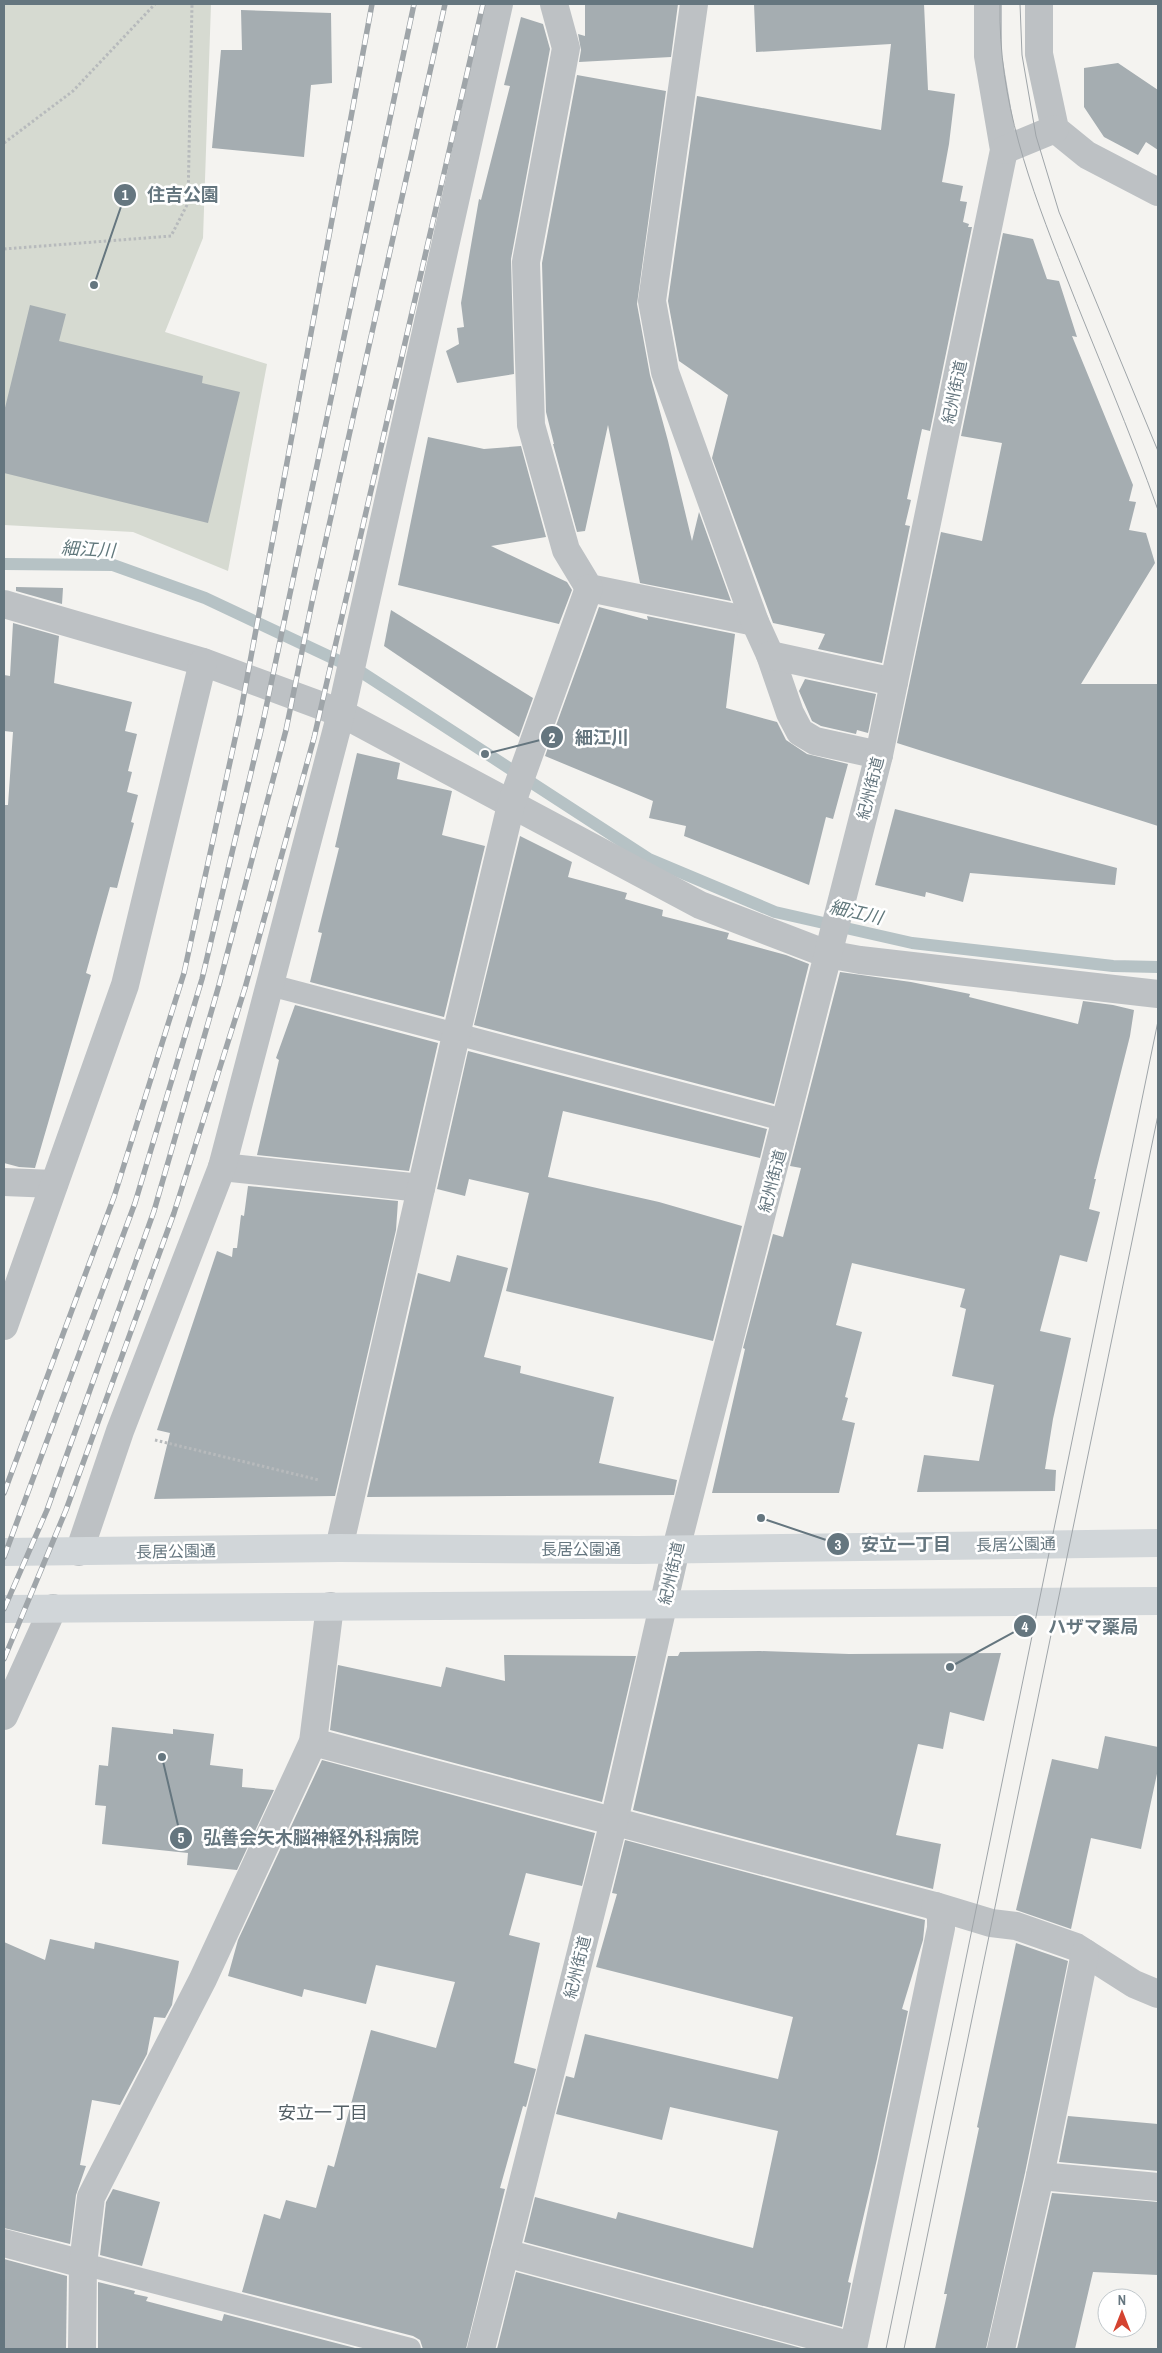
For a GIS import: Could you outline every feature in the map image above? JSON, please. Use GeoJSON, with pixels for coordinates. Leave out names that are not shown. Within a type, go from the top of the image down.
{"type":"FeatureCollection","features":[{"type":"Feature","properties":{"kind":"highway","name":"長居公園通"},"geometry":{"type":"LineString","coordinates":[[4,1552],[339,1548],[676,1549],[1158,1543]]}},
{"type":"Feature","properties":{"kind":"highway"},"geometry":{"type":"LineString","coordinates":[[4,1609],[1158,1600]]}},
{"type":"Feature","properties":{"kind":"street"},"geometry":{"type":"LineString","coordinates":[[79,1552],[120,1431],[222,1167],[343,704],[499,4]]}},
{"type":"Feature","properties":{"kind":"street"},"geometry":{"type":"LineString","coordinates":[[554,4],[566,48],[526,262],[532,424],[566,550],[589,588],[755,622]]}},
{"type":"Feature","properties":{"kind":"street"},"geometry":{"type":"LineString","coordinates":[[694,4],[652,301],[665,372],[755,622],[770,655],[790,713],[800,732],[815,741],[879,755]]}},
{"type":"Feature","properties":{"kind":"street","name":"紀州街道"},"geometry":{"type":"LineString","coordinates":[[481,2349],[614,1821],[676,1549],[787,1121],[829,947],[879,755],[1004,150],[988,56],[988,4]]}},
{"type":"Feature","properties":{"kind":"street"},"geometry":{"type":"LineString","coordinates":[[1039,4],[1039,54],[1055,129],[1087,155],[1158,192]]}},
{"type":"Feature","properties":{"kind":"street"},"geometry":{"type":"LineString","coordinates":[[1004,150],[1055,129]]}},
{"type":"Feature","properties":{"kind":"street"},"geometry":{"type":"LineString","coordinates":[[339,1548],[456,1035],[512,804],[589,588]]}},
{"type":"Feature","properties":{"kind":"street"},"geometry":{"type":"LineString","coordinates":[[4,604],[343,704],[512,804],[700,906],[829,947],[860,960],[1158,994]]}},
{"type":"Feature","properties":{"kind":"street"},"geometry":{"type":"LineString","coordinates":[[770,655],[894,682]]}},
{"type":"Feature","properties":{"kind":"street"},"geometry":{"type":"LineString","coordinates":[[4,1326],[125,985],[203,662]]}},
{"type":"Feature","properties":{"kind":"street"},"geometry":{"type":"LineString","coordinates":[[222,1167],[421,1188]]}},
{"type":"Feature","properties":{"kind":"street"},"geometry":{"type":"LineString","coordinates":[[4,1182],[54,1184]]}},
{"type":"Feature","properties":{"kind":"street"},"geometry":{"type":"LineString","coordinates":[[82,2349],[83,2264],[91,2197],[203,1979],[313,1742],[330,1606]]}},
{"type":"Feature","properties":{"kind":"street"},"geometry":{"type":"LineString","coordinates":[[4,1716],[53,1608]]}},
{"type":"Feature","properties":{"kind":"street"},"geometry":{"type":"LineString","coordinates":[[313,1742],[935,1906],[991,1923],[1016,1926],[1076,1947],[1134,1984],[1158,1994]]}},
{"type":"Feature","properties":{"kind":"street"},"geometry":{"type":"LineString","coordinates":[[505,2253],[853,2348],[942,1928],[941,1916],[935,1906]]}},
{"type":"Feature","properties":{"kind":"street"},"geometry":{"type":"LineString","coordinates":[[1001,2349],[1040,2176],[1085,1953]]}},
{"type":"Feature","properties":{"kind":"street"},"geometry":{"type":"LineString","coordinates":[[1040,2176],[1158,2187]]}},
{"type":"Feature","properties":{"kind":"street"},"geometry":{"type":"LineString","coordinates":[[4,2242],[83,2264]]}},
{"type":"Feature","properties":{"kind":"lane"},"geometry":{"type":"LineString","coordinates":[[270,985],[787,1121]]}},
{"type":"Feature","properties":{"kind":"lane"},"geometry":{"type":"LineString","coordinates":[[83,2264],[410,2349]]}},
{"type":"Feature","properties":{"kind":"path"},"geometry":{"type":"LineString","coordinates":[[4,142],[73,91],[155,4]]}},
{"type":"Feature","properties":{"kind":"path"},"geometry":{"type":"LineString","coordinates":[[4,250],[171,236],[188,203],[192,4]]}},
{"type":"Feature","properties":{"kind":"path"},"geometry":{"type":"LineString","coordinates":[[120,1431],[352,1489]]}},
{"type":"Feature","properties":{"kind":"shaded area"},"geometry":{"type":"Polygon","coordinates":[[[4,4],[211,4],[203,238],[165,332],[267,364],[228,571],[133,532],[4,525],[4,4]]]}},
{"type":"Feature","properties":{"kind":"building"},"geometry":{"type":"Polygon","coordinates":[[[585,4],[678,4],[671,57],[579,62],[581,50],[578,34],[585,36],[585,4]]]}},
{"type":"Feature","properties":{"kind":"building"},"geometry":{"type":"Polygon","coordinates":[[[754,4],[924,4],[928,90],[955,94],[942,182],[963,186],[960,201],[967,202],[963,222],[969,224],[968,227],[972,227],[930,431],[922,429],[907,499],[911,500],[905,525],[910,526],[882,663],[818,649],[825,634],[773,623],[712,458],[728,395],[679,361],[668,301],[697,96],[881,130],[891,44],[756,52],[754,4]]]}},
{"type":"Feature","properties":{"kind":"building"},"geometry":{"type":"Polygon","coordinates":[[[241,10],[331,13],[332,83],[311,85],[304,157],[212,148],[221,50],[242,50],[241,10]]]}},
{"type":"Feature","properties":{"kind":"building"},"geometry":{"type":"Polygon","coordinates":[[[521,17],[543,24],[550,49],[511,259],[514,374],[457,383],[446,351],[459,344],[457,328],[464,327],[461,303],[479,199],[481,200],[510,86],[504,85],[521,17]]]}},
{"type":"Feature","properties":{"kind":"building"},"geometry":{"type":"Polygon","coordinates":[[[1118,63],[1158,90],[1158,150],[1146,142],[1138,155],[1104,137],[1084,107],[1084,68],[1118,63]]]}},
{"type":"Feature","properties":{"kind":"building"},"geometry":{"type":"Polygon","coordinates":[[[577,75],[666,91],[637,304],[650,375],[692,541],[699,512],[731,601],[640,583],[608,425],[585,531],[577,532],[546,412],[542,263],[577,75]]]}},
{"type":"Feature","properties":{"kind":"building"},"geometry":{"type":"Polygon","coordinates":[[[1003,233],[1033,239],[1047,279],[1059,281],[1077,337],[1072,336],[1133,485],[1129,501],[1136,502],[1129,530],[1146,533],[1155,563],[1081,684],[1158,684],[1158,826],[897,743],[941,532],[982,541],[1002,443],[961,436],[1003,233]]]}},
{"type":"Feature","properties":{"kind":"building"},"geometry":{"type":"Polygon","coordinates":[[[30,305],[66,314],[59,341],[203,376],[202,383],[240,392],[208,523],[4,473],[4,412],[30,305]]]}},
{"type":"Feature","properties":{"kind":"building"},"geometry":{"type":"Polygon","coordinates":[[[428,437],[484,449],[521,446],[546,537],[491,546],[567,582],[572,590],[559,624],[398,585],[428,437]]]}},
{"type":"Feature","properties":{"kind":"building"},"geometry":{"type":"Polygon","coordinates":[[[16,587],[63,588],[62,604],[16,591],[16,587]]]}},
{"type":"Feature","properties":{"kind":"building"},"geometry":{"type":"Polygon","coordinates":[[[599,607],[648,620],[647,616],[735,634],[726,708],[777,722],[786,740],[807,754],[848,764],[833,819],[826,817],[809,885],[684,836],[686,826],[649,818],[653,801],[545,756],[599,607]]]}},
{"type":"Feature","properties":{"kind":"building"},"geometry":{"type":"Polygon","coordinates":[[[391,610],[533,698],[519,737],[384,646],[391,610]]]}},
{"type":"Feature","properties":{"kind":"building"},"geometry":{"type":"Polygon","coordinates":[[[13,623],[59,636],[54,683],[132,702],[125,731],[137,734],[128,771],[132,772],[127,792],[138,795],[131,822],[134,823],[117,888],[110,887],[86,973],[91,975],[35,1168],[19,1167],[4,1163],[4,805],[8,805],[13,732],[4,731],[4,675],[10,676],[13,623]]]}},
{"type":"Feature","properties":{"kind":"building"},"geometry":{"type":"Polygon","coordinates":[[[805,679],[876,694],[868,733],[857,730],[856,734],[821,726],[812,721],[799,691],[805,679]]]}},
{"type":"Feature","properties":{"kind":"building"},"geometry":{"type":"Polygon","coordinates":[[[357,753],[400,763],[397,779],[452,791],[442,835],[485,846],[444,1017],[310,982],[322,933],[318,932],[339,848],[335,847],[357,753]]]}},
{"type":"Feature","properties":{"kind":"building"},"geometry":{"type":"Polygon","coordinates":[[[895,809],[1117,868],[1115,885],[970,873],[963,902],[926,892],[925,897],[875,885],[895,809]]]}},
{"type":"Feature","properties":{"kind":"building"},"geometry":{"type":"Polygon","coordinates":[[[520,836],[572,862],[568,877],[627,893],[625,899],[663,910],[662,916],[729,933],[727,939],[786,955],[809,964],[774,1104],[474,1025],[520,836]]]}},
{"type":"Feature","properties":{"kind":"building"},"geometry":{"type":"Polygon","coordinates":[[[840,972],[911,982],[970,994],[969,997],[1078,1024],[1083,1001],[1134,1010],[1130,1036],[1094,1179],[1096,1179],[1089,1209],[1100,1212],[1087,1262],[1060,1255],[1040,1331],[1071,1338],[1053,1419],[1045,1469],[1056,1470],[1055,1491],[917,1492],[924,1455],[979,1461],[994,1385],[952,1376],[966,1309],[960,1307],[965,1289],[852,1263],[836,1325],[862,1332],[845,1397],[848,1398],[842,1420],[855,1423],[839,1493],[712,1493],[745,1349],[743,1348],[773,1234],[783,1237],[801,1168],[790,1166],[840,972]]]}},
{"type":"Feature","properties":{"kind":"building"},"geometry":{"type":"Polygon","coordinates":[[[295,1005],[438,1043],[409,1171],[257,1155],[279,1060],[276,1058],[295,1005]]]}},
{"type":"Feature","properties":{"kind":"building"},"geometry":{"type":"Polygon","coordinates":[[[468,1051],[767,1129],[760,1158],[563,1111],[548,1177],[659,1202],[742,1226],[713,1341],[506,1291],[529,1193],[469,1179],[465,1196],[437,1189],[468,1051]]]}},
{"type":"Feature","properties":{"kind":"building"},"geometry":{"type":"Polygon","coordinates":[[[248,1186],[398,1201],[396,1230],[335,1496],[154,1499],[170,1433],[157,1430],[217,1251],[232,1257],[233,1248],[237,1248],[241,1215],[244,1216],[248,1186]]]}},
{"type":"Feature","properties":{"kind":"building"},"geometry":{"type":"Polygon","coordinates":[[[457,1255],[508,1268],[484,1357],[521,1366],[520,1373],[614,1397],[599,1463],[677,1480],[674,1495],[367,1497],[418,1273],[450,1282],[457,1255]]]}},
{"type":"Feature","properties":{"kind":"building"},"geometry":{"type":"Polygon","coordinates":[[[760,1651],[849,1654],[1001,1653],[984,1721],[950,1712],[943,1749],[918,1744],[896,1835],[941,1844],[933,1889],[633,1810],[668,1656],[678,1656],[680,1652],[760,1651]]]}},
{"type":"Feature","properties":{"kind":"building"},"geometry":{"type":"Polygon","coordinates":[[[504,1655],[636,1656],[602,1802],[330,1730],[338,1665],[441,1687],[446,1667],[505,1681],[504,1655]]]}},
{"type":"Feature","properties":{"kind":"building"},"geometry":{"type":"Polygon","coordinates":[[[112,1727],[173,1734],[173,1729],[214,1734],[210,1765],[243,1769],[242,1787],[274,1790],[237,1870],[187,1865],[188,1853],[102,1844],[106,1806],[95,1805],[99,1765],[108,1766],[112,1727]]]}},
{"type":"Feature","properties":{"kind":"building"},"geometry":{"type":"Polygon","coordinates":[[[1105,1736],[1158,1747],[1158,1769],[1141,1849],[1091,1838],[1071,1929],[1016,1910],[1052,1759],[1098,1769],[1105,1736]]]}},
{"type":"Feature","properties":{"kind":"building"},"geometry":{"type":"Polygon","coordinates":[[[322,1760],[595,1833],[582,1886],[526,1873],[509,1935],[540,1943],[514,2063],[536,2069],[526,2107],[523,2106],[500,2188],[505,2189],[466,2349],[423,2349],[420,2340],[413,2336],[242,2292],[264,2214],[280,2219],[286,2200],[316,2208],[328,2165],[334,2167],[371,2030],[436,2048],[455,1982],[376,1965],[366,2004],[304,1989],[302,1997],[228,1976],[238,1940],[322,1760]]]}},
{"type":"Feature","properties":{"kind":"building"},"geometry":{"type":"Polygon","coordinates":[[[625,1840],[925,1920],[923,1940],[902,2009],[908,2011],[877,2159],[848,2282],[851,2283],[842,2327],[524,2242],[535,2197],[616,2219],[618,2212],[753,2248],[778,2131],[670,2107],[662,2140],[556,2114],[566,2076],[574,2078],[585,2034],[778,2079],[793,2017],[596,1967],[617,1894],[612,1893],[625,1840]]]}},
{"type":"Feature","properties":{"kind":"building"},"geometry":{"type":"Polygon","coordinates":[[[50,1939],[94,1949],[95,1942],[179,1961],[172,2005],[165,2018],[154,2017],[147,2054],[120,2105],[92,2100],[80,2165],[86,2166],[76,2195],[70,2244],[4,2228],[4,1942],[45,1960],[50,1939]]]}},
{"type":"Feature","properties":{"kind":"building"},"geometry":{"type":"Polygon","coordinates":[[[1016,1943],[1068,1961],[1025,2173],[986,2349],[935,2349],[947,2294],[944,2294],[979,2128],[977,2127],[1016,1943]]]}},
{"type":"Feature","properties":{"kind":"building"},"geometry":{"type":"Polygon","coordinates":[[[1068,2116],[1158,2124],[1158,2171],[1059,2162],[1068,2116]]]}},
{"type":"Feature","properties":{"kind":"building"},"geometry":{"type":"Polygon","coordinates":[[[113,2189],[160,2202],[142,2266],[100,2255],[106,2202],[113,2189]]]}},
{"type":"Feature","properties":{"kind":"building"},"geometry":{"type":"Polygon","coordinates":[[[1052,2193],[1158,2202],[1158,2275],[1093,2272],[1075,2349],[1017,2349],[1052,2193]]]}},
{"type":"Feature","properties":{"kind":"building"},"geometry":{"type":"Polygon","coordinates":[[[4,2259],[67,2276],[66,2349],[4,2349],[4,2259]]]}},
{"type":"Feature","properties":{"kind":"building"},"geometry":{"type":"Polygon","coordinates":[[[516,2272],[805,2349],[497,2349],[516,2272]]]}},
{"type":"Feature","properties":{"kind":"building"},"geometry":{"type":"Polygon","coordinates":[[[98,2282],[135,2291],[134,2294],[148,2297],[146,2301],[222,2321],[224,2314],[359,2349],[98,2349],[98,2282]]]}},
{"type":"Feature","properties":{"kind":"waterway","name":"細江川"},"geometry":{"type":"LineString","coordinates":[[4,564],[113,565],[205,598],[358,670],[649,859],[775,912],[912,943],[1113,966],[1158,967]]}},
{"type":"Feature","properties":{"kind":"tram line"},"geometry":{"type":"LineString","coordinates":[[1000,4],[1004,75],[1010,109],[1029,175],[1052,241],[1158,510]]}},
{"type":"Feature","properties":{"kind":"tram line"},"geometry":{"type":"LineString","coordinates":[[1020,4],[1022,55],[1036,136],[1059,212],[1158,451]]}},
{"type":"Feature","properties":{"kind":"tram line"},"geometry":{"type":"LineString","coordinates":[[886,2349],[1158,1021]]}},
{"type":"Feature","properties":{"kind":"tram line"},"geometry":{"type":"LineString","coordinates":[[904,2349],[1158,1115]]}},
{"type":"Feature","properties":{"kind":"railway"},"geometry":{"type":"LineString","coordinates":[[4,1493],[114,1197],[184,973],[240,716],[372,4]]}},
{"type":"Feature","properties":{"kind":"railway"},"geometry":{"type":"LineString","coordinates":[[4,1557],[135,1203],[202,979],[263,722],[414,4]]}},
{"type":"Feature","properties":{"kind":"railway"},"geometry":{"type":"LineString","coordinates":[[4,1609],[47,1510],[154,1211],[219,985],[286,730],[312,602],[445,4]]}},
{"type":"Feature","properties":{"kind":"railway"},"geometry":{"type":"LineString","coordinates":[[4,1659],[66,1510],[174,1213],[245,988],[314,738],[483,4]]}},
{"type":"Feature","properties":{"kind":"place","name":"住吉公園"},"geometry":{"type":"Point","coordinates":[94,285]}},
{"type":"Feature","properties":{"kind":"place","name":"細江川"},"geometry":{"type":"Point","coordinates":[485,754]}},
{"type":"Feature","properties":{"kind":"place","name":"安立一丁目"},"geometry":{"type":"Point","coordinates":[761,1518]}},
{"type":"Feature","properties":{"kind":"place","name":"ハザマ薬局"},"geometry":{"type":"Point","coordinates":[950,1667]}},
{"type":"Feature","properties":{"kind":"place","name":"弘善会矢木脳神経外科病院"},"geometry":{"type":"Point","coordinates":[162,1757]}},
{"type":"Feature","properties":{"kind":"district","name":"安立一丁目"},"geometry":{"type":"Point","coordinates":[323,2112]}}]}
